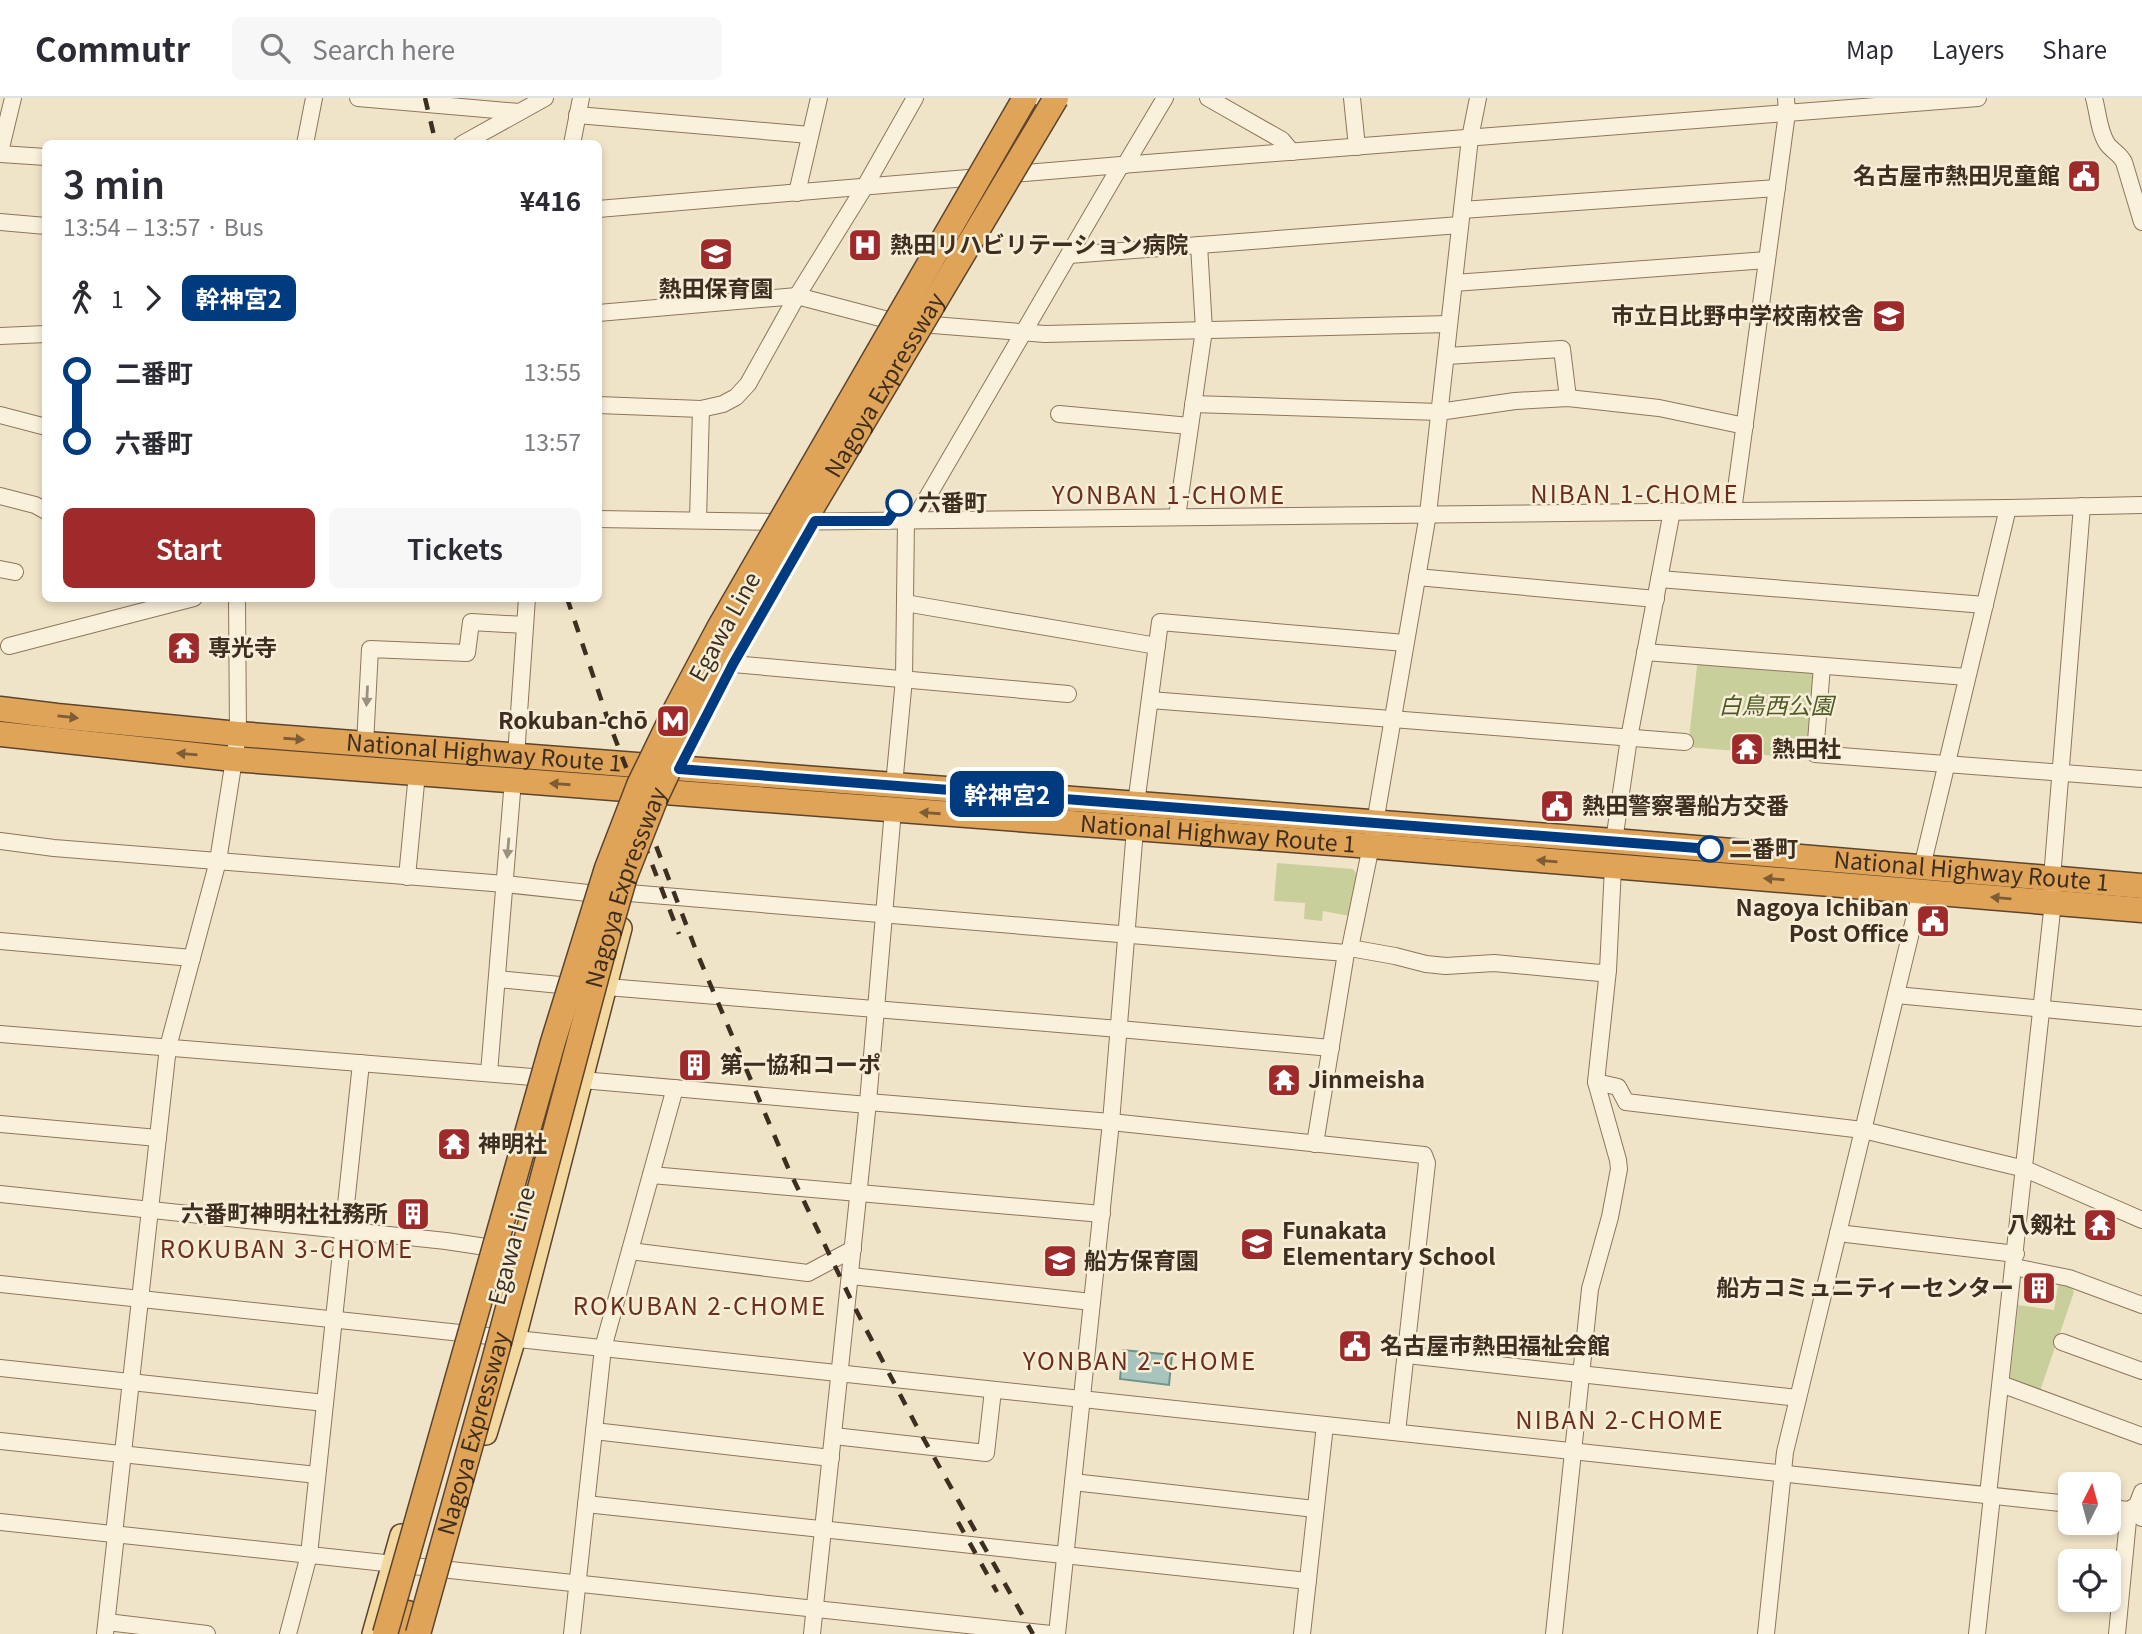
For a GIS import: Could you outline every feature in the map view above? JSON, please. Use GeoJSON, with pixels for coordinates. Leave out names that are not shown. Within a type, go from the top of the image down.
{"type":"FeatureCollection","features":[{"type":"Feature","properties":{"kind":"highway","name":"Nagoya Expressway"},"geometry":{"type":"LineString","coordinates":[[385,1634],[553,1042],[607,868],[639,785],[719,628],[1024,98]]}},
{"type":"Feature","properties":{"kind":"highway"},"geometry":{"type":"LineString","coordinates":[[989,143],[1014,123],[1031,98]]}},
{"type":"Feature","properties":{"kind":"highway"},"geometry":{"type":"LineString","coordinates":[[815,521],[862,408],[1041,98]]}},
{"type":"Feature","properties":{"kind":"highway","name":"Nagoya Expressway"},"geometry":{"type":"LineString","coordinates":[[418,1634],[494,1362],[603,952],[625,876],[656,797],[736,635],[1056,98]]}},
{"type":"Feature","properties":{"kind":"highway","name":"National Highway Route 1"},"geometry":{"type":"LineString","coordinates":[[0,709],[238,734],[894,785],[1135,816]]}},
{"type":"Feature","properties":{"kind":"highway","name":"National Highway Route 1"},"geometry":{"type":"LineString","coordinates":[[0,734],[233,759],[892,810],[1135,816],[1372,834],[1614,841],[1922,879],[2052,890],[2142,886]]}},
{"type":"Feature","properties":{"kind":"highway","name":"National Highway Route 1"},"geometry":{"type":"LineString","coordinates":[[1372,834],[1613,867],[1922,879]]}},
{"type":"Feature","properties":{"kind":"highway","name":"National Highway Route 1"},"geometry":{"type":"LineString","coordinates":[[2052,890],[2142,910]]}},
{"type":"Feature","properties":{"kind":"highway"},"geometry":{"type":"LineString","coordinates":[[402,1634],[571,1077],[602,983],[609,979]]}},
{"type":"Feature","properties":{"kind":"main road","name":"Egawa Line"},"geometry":{"type":"LineString","coordinates":[[373,1634],[486,1247],[542,1038],[588,893],[628,789],[704,639],[1014,98]]}},
{"type":"Feature","properties":{"kind":"main road","name":"Egawa Line"},"geometry":{"type":"LineString","coordinates":[[609,979],[629,893],[668,792],[733,664],[1066,98]]}},
{"type":"Feature","properties":{"kind":"main road","name":"Egawa Line"},"geometry":{"type":"LineString","coordinates":[[426,1634],[515,1338],[571,1077]]}},
{"type":"Feature","properties":{"kind":"street"},"geometry":{"type":"LineString","coordinates":[[13,98],[0,153],[42,157]]}},
{"type":"Feature","properties":{"kind":"street"},"geometry":{"type":"LineString","coordinates":[[305,140],[314,98]]}},
{"type":"Feature","properties":{"kind":"street"},"geometry":{"type":"LineString","coordinates":[[358,98],[519,112]]}},
{"type":"Feature","properties":{"kind":"street"},"geometry":{"type":"LineString","coordinates":[[469,140],[545,98]]}},
{"type":"Feature","properties":{"kind":"street"},"geometry":{"type":"LineString","coordinates":[[573,140],[581,98]]}},
{"type":"Feature","properties":{"kind":"street"},"geometry":{"type":"LineString","coordinates":[[797,193],[819,98]]}},
{"type":"Feature","properties":{"kind":"street"},"geometry":{"type":"LineString","coordinates":[[602,405],[701,409],[723,404],[736,397],[748,384],[915,98]]}},
{"type":"Feature","properties":{"kind":"street"},"geometry":{"type":"LineString","coordinates":[[894,785],[904,679],[910,520],[1165,98]]}},
{"type":"Feature","properties":{"kind":"street"},"geometry":{"type":"LineString","coordinates":[[1208,98],[1282,140],[1292,152]]}},
{"type":"Feature","properties":{"kind":"street"},"geometry":{"type":"LineString","coordinates":[[1352,98],[1357,147]]}},
{"type":"Feature","properties":{"kind":"street"},"geometry":{"type":"LineString","coordinates":[[1315,1144],[1428,514],[1470,138],[1478,98]]}},
{"type":"Feature","properties":{"kind":"street"},"geometry":{"type":"LineString","coordinates":[[602,209],[1470,138],[1786,106],[1978,98]]}},
{"type":"Feature","properties":{"kind":"street"},"geometry":{"type":"LineString","coordinates":[[2094,98],[2108,146],[2120,154],[2124,162],[2142,222]]}},
{"type":"Feature","properties":{"kind":"street"},"geometry":{"type":"LineString","coordinates":[[1734,511],[1786,106]]}},
{"type":"Feature","properties":{"kind":"street"},"geometry":{"type":"LineString","coordinates":[[578,115],[810,135]]}},
{"type":"Feature","properties":{"kind":"street"},"geometry":{"type":"LineString","coordinates":[[1069,255],[1199,245],[1777,188]]}},
{"type":"Feature","properties":{"kind":"street"},"geometry":{"type":"LineString","coordinates":[[0,222],[42,226]]}},
{"type":"Feature","properties":{"kind":"street"},"geometry":{"type":"LineString","coordinates":[[1177,517],[1204,330],[1199,245]]}},
{"type":"Feature","properties":{"kind":"street"},"geometry":{"type":"LineString","coordinates":[[1454,284],[1767,260]]}},
{"type":"Feature","properties":{"kind":"street"},"geometry":{"type":"LineString","coordinates":[[602,313],[797,296],[888,320]]}},
{"type":"Feature","properties":{"kind":"street"},"geometry":{"type":"LineString","coordinates":[[933,325],[1045,334],[1449,324]]}},
{"type":"Feature","properties":{"kind":"street"},"geometry":{"type":"LineString","coordinates":[[0,336],[42,334]]}},
{"type":"Feature","properties":{"kind":"street"},"geometry":{"type":"LineString","coordinates":[[1446,356],[1562,349],[1568,397]]}},
{"type":"Feature","properties":{"kind":"street"},"geometry":{"type":"LineString","coordinates":[[1193,404],[1439,412],[1515,401],[1568,397],[1659,408],[1745,426]]}},
{"type":"Feature","properties":{"kind":"street"},"geometry":{"type":"LineString","coordinates":[[698,520],[701,409]]}},
{"type":"Feature","properties":{"kind":"street"},"geometry":{"type":"LineString","coordinates":[[1059,414],[1190,426]]}},
{"type":"Feature","properties":{"kind":"street"},"geometry":{"type":"LineString","coordinates":[[0,415],[42,426]]}},
{"type":"Feature","properties":{"kind":"street"},"geometry":{"type":"LineString","coordinates":[[0,496],[42,509]]}},
{"type":"Feature","properties":{"kind":"street"},"geometry":{"type":"LineString","coordinates":[[602,519],[772,522],[2142,505]]}},
{"type":"Feature","properties":{"kind":"street"},"geometry":{"type":"LineString","coordinates":[[1977,1634],[2042,1008],[2082,506]]}},
{"type":"Feature","properties":{"kind":"street"},"geometry":{"type":"LineString","coordinates":[[1766,1634],[1785,1452],[1896,995],[1947,763],[2008,508]]}},
{"type":"Feature","properties":{"kind":"street"},"geometry":{"type":"LineString","coordinates":[[1614,841],[1629,738],[1672,511]]}},
{"type":"Feature","properties":{"kind":"street"},"geometry":{"type":"LineString","coordinates":[[1417,578],[1656,599]]}},
{"type":"Feature","properties":{"kind":"street"},"geometry":{"type":"LineString","coordinates":[[1659,579],[1985,605]]}},
{"type":"Feature","properties":{"kind":"street"},"geometry":{"type":"LineString","coordinates":[[207,1634],[106,1628],[168,1047],[218,861],[238,734],[237,602]]}},
{"type":"Feature","properties":{"kind":"street"},"geometry":{"type":"LineString","coordinates":[[516,755],[527,602]]}},
{"type":"Feature","properties":{"kind":"street"},"geometry":{"type":"LineString","coordinates":[[905,603],[1157,646]]}},
{"type":"Feature","properties":{"kind":"street"},"geometry":{"type":"LineString","coordinates":[[9,646],[153,604]]}},
{"type":"Feature","properties":{"kind":"street"},"geometry":{"type":"LineString","coordinates":[[365,744],[370,649],[467,653],[471,622],[525,625]]}},
{"type":"Feature","properties":{"kind":"street"},"geometry":{"type":"LineString","coordinates":[[1057,1634],[1111,1122],[1135,816],[1160,622],[1405,643]]}},
{"type":"Feature","properties":{"kind":"street"},"geometry":{"type":"LineString","coordinates":[[1645,652],[1967,677]]}},
{"type":"Feature","properties":{"kind":"street"},"geometry":{"type":"LineString","coordinates":[[733,664],[1068,694]]}},
{"type":"Feature","properties":{"kind":"street"},"geometry":{"type":"LineString","coordinates":[[1822,666],[1815,754],[2142,779]]}},
{"type":"Feature","properties":{"kind":"street"},"geometry":{"type":"LineString","coordinates":[[1150,700],[1685,742]]}},
{"type":"Feature","properties":{"kind":"street"},"geometry":{"type":"LineString","coordinates":[[407,877],[417,773]]}},
{"type":"Feature","properties":{"kind":"street"},"geometry":{"type":"LineString","coordinates":[[489,1073],[513,780]]}},
{"type":"Feature","properties":{"kind":"street"},"geometry":{"type":"LineString","coordinates":[[813,1634],[868,1103],[892,810]]}},
{"type":"Feature","properties":{"kind":"street"},"geometry":{"type":"LineString","coordinates":[[0,841],[54,848],[588,893]]}},
{"type":"Feature","properties":{"kind":"street"},"geometry":{"type":"LineString","coordinates":[[1554,1634],[1590,1289],[1610,1217],[1619,1169],[1596,1082],[1608,970],[1613,867]]}},
{"type":"Feature","properties":{"kind":"street"},"geometry":{"type":"LineString","coordinates":[[629,893],[884,916],[1348,950],[1446,966],[1494,963],[1600,973],[1608,970]]}},
{"type":"Feature","properties":{"kind":"street"},"geometry":{"type":"LineString","coordinates":[[0,941],[192,958]]}},
{"type":"Feature","properties":{"kind":"street"},"geometry":{"type":"LineString","coordinates":[[497,979],[559,985]]}},
{"type":"Feature","properties":{"kind":"street"},"geometry":{"type":"LineString","coordinates":[[609,979],[876,1008],[1331,1048]]}},
{"type":"Feature","properties":{"kind":"street"},"geometry":{"type":"LineString","coordinates":[[1896,995],[2139,1018]]}},
{"type":"Feature","properties":{"kind":"street"},"geometry":{"type":"LineString","coordinates":[[0,1034],[532,1077]]}},
{"type":"Feature","properties":{"kind":"street"},"geometry":{"type":"LineString","coordinates":[[288,1634],[309,1555],[360,1063]]}},
{"type":"Feature","properties":{"kind":"street"},"geometry":{"type":"LineString","coordinates":[[571,1077],[675,1088],[1111,1122],[1424,1155],[1427,1163],[1397,1432]]}},
{"type":"Feature","properties":{"kind":"street"},"geometry":{"type":"LineString","coordinates":[[1596,1082],[1618,1087],[1626,1102],[1863,1130],[2025,1169],[2142,1220]]}},
{"type":"Feature","properties":{"kind":"street"},"geometry":{"type":"LineString","coordinates":[[572,1634],[603,1348],[675,1088]]}},
{"type":"Feature","properties":{"kind":"street"},"geometry":{"type":"LineString","coordinates":[[0,1124],[158,1138]]}},
{"type":"Feature","properties":{"kind":"street"},"geometry":{"type":"LineString","coordinates":[[651,1175],[1102,1214]]}},
{"type":"Feature","properties":{"kind":"street"},"geometry":{"type":"LineString","coordinates":[[0,1195],[486,1247]]}},
{"type":"Feature","properties":{"kind":"street"},"geometry":{"type":"LineString","coordinates":[[1838,1233],[2015,1261],[2142,1306]]}},
{"type":"Feature","properties":{"kind":"street"},"geometry":{"type":"LineString","coordinates":[[630,1251],[808,1273],[853,1249]]}},
{"type":"Feature","properties":{"kind":"street"},"geometry":{"type":"LineString","coordinates":[[850,1276],[1092,1302]]}},
{"type":"Feature","properties":{"kind":"street"},"geometry":{"type":"LineString","coordinates":[[0,1284],[2058,1503]]}},
{"type":"Feature","properties":{"kind":"street"},"geometry":{"type":"LineString","coordinates":[[2062,1342],[2142,1371]]}},
{"type":"Feature","properties":{"kind":"street"},"geometry":{"type":"LineString","coordinates":[[1406,1355],[1798,1398]]}},
{"type":"Feature","properties":{"kind":"street"},"geometry":{"type":"LineString","coordinates":[[0,1368],[325,1404]]}},
{"type":"Feature","properties":{"kind":"street"},"geometry":{"type":"LineString","coordinates":[[2001,1384],[2142,1436]]}},
{"type":"Feature","properties":{"kind":"street"},"geometry":{"type":"LineString","coordinates":[[834,1436],[986,1453],[993,1390]]}},
{"type":"Feature","properties":{"kind":"street"},"geometry":{"type":"LineString","coordinates":[[1302,1634],[1325,1425]]}},
{"type":"Feature","properties":{"kind":"street"},"geometry":{"type":"LineString","coordinates":[[594,1431],[831,1458]]}},
{"type":"Feature","properties":{"kind":"street"},"geometry":{"type":"LineString","coordinates":[[0,1441],[317,1475]]}},
{"type":"Feature","properties":{"kind":"street"},"geometry":{"type":"LineString","coordinates":[[1073,1482],[1315,1509]]}},
{"type":"Feature","properties":{"kind":"street"},"geometry":{"type":"LineString","coordinates":[[2117,1634],[2137,1505],[2142,1492]]}},
{"type":"Feature","properties":{"kind":"street"},"geometry":{"type":"LineString","coordinates":[[586,1504],[1308,1581]]}},
{"type":"Feature","properties":{"kind":"street"},"geometry":{"type":"LineString","coordinates":[[0,1522],[1051,1634]]}},
{"type":"Feature","properties":{"kind":"green space","name":"白鳥西公園"},"geometry":{"type":"Polygon","coordinates":[[[1701,662],[1816,671],[1810,759],[1764,755],[1758,738],[1745,736],[1736,751],[1688,747],[1697,666],[1701,662]]]}},
{"type":"Feature","properties":{"kind":"green space"},"geometry":{"type":"Polygon","coordinates":[[[1277,863],[1353,869],[1358,876],[1349,916],[1323,911],[1322,921],[1304,919],[1305,903],[1274,901],[1277,863]]]}},
{"type":"Feature","properties":{"kind":"green space"},"geometry":{"type":"Polygon","coordinates":[[[2059,1280],[2069,1282],[2074,1292],[2040,1391],[2012,1384],[2010,1377],[2018,1305],[2054,1310],[2059,1280]]]}},
{"type":"Feature","properties":{"kind":"water"},"geometry":{"type":"Polygon","coordinates":[[[1123,1350],[1172,1355],[1169,1385],[1120,1379],[1123,1350]]]}},
{"type":"Feature","properties":{"kind":"railway"},"geometry":{"type":"LineString","coordinates":[[425,98],[435,140]]}},
{"type":"Feature","properties":{"kind":"railway"},"geometry":{"type":"LineString","coordinates":[[568,602],[608,720],[697,953],[789,1170],[855,1308],[916,1425],[1033,1634]]}},
{"type":"Feature","properties":{"kind":"railway"},"geometry":{"type":"LineString","coordinates":[[635,820],[679,934]]}},
{"type":"Feature","properties":{"kind":"railway"},"geometry":{"type":"LineString","coordinates":[[958,1522],[997,1592]]}},
{"type":"Feature","properties":{"kind":"bus line","name":"幹神宮2"},"geometry":{"type":"LineString","coordinates":[[899,503],[888,521],[815,521],[733,664],[679,769],[1710,849]]}},
{"type":"Feature","properties":{"kind":"place","name":"名古屋市熱田児童館"},"geometry":{"type":"Point","coordinates":[2084,176]}},
{"type":"Feature","properties":{"kind":"place","name":"熱田リハビリテーション病院"},"geometry":{"type":"Point","coordinates":[865,245]}},
{"type":"Feature","properties":{"kind":"place","name":"熱田保育園"},"geometry":{"type":"Point","coordinates":[716,254]}},
{"type":"Feature","properties":{"kind":"place","name":"市立日比野中学校南校舎"},"geometry":{"type":"Point","coordinates":[1889,316]}},
{"type":"Feature","properties":{"kind":"place","name":"六番町"},"geometry":{"type":"Point","coordinates":[899,503]}},
{"type":"Feature","properties":{"kind":"place","name":"専光寺"},"geometry":{"type":"Point","coordinates":[184,648]}},
{"type":"Feature","properties":{"kind":"place","name":"Rokuban-chō"},"geometry":{"type":"Point","coordinates":[673,721]}},
{"type":"Feature","properties":{"kind":"place","name":"熱田社"},"geometry":{"type":"Point","coordinates":[1747,749]}},
{"type":"Feature","properties":{"kind":"place","name":"熱田警察署船方交番"},"geometry":{"type":"Point","coordinates":[1557,806]}},
{"type":"Feature","properties":{"kind":"place","name":"二番町"},"geometry":{"type":"Point","coordinates":[1710,849]}},
{"type":"Feature","properties":{"kind":"place","name":"Nagoya Ichiban Post Office"},"geometry":{"type":"Point","coordinates":[1933,921]}},
{"type":"Feature","properties":{"kind":"place","name":"第一協和コーポ"},"geometry":{"type":"Point","coordinates":[695,1065]}},
{"type":"Feature","properties":{"kind":"place","name":"Jinmeisha"},"geometry":{"type":"Point","coordinates":[1284,1080]}},
{"type":"Feature","properties":{"kind":"place","name":"神明社"},"geometry":{"type":"Point","coordinates":[454,1144]}},
{"type":"Feature","properties":{"kind":"place","name":"六番町神明社社務所"},"geometry":{"type":"Point","coordinates":[413,1214]}},
{"type":"Feature","properties":{"kind":"place","name":"八剱社"},"geometry":{"type":"Point","coordinates":[2100,1225]}},
{"type":"Feature","properties":{"kind":"place","name":"Funakata Elementary School"},"geometry":{"type":"Point","coordinates":[1257,1244]}},
{"type":"Feature","properties":{"kind":"place","name":"船方保育園"},"geometry":{"type":"Point","coordinates":[1060,1261]}},
{"type":"Feature","properties":{"kind":"place","name":"船方コミュニティーセンター"},"geometry":{"type":"Point","coordinates":[2039,1288]}},
{"type":"Feature","properties":{"kind":"place","name":"名古屋市熱田福祉会館"},"geometry":{"type":"Point","coordinates":[1355,1346]}},
{"type":"Feature","properties":{"kind":"district","name":"NIBAN 1-CHOME"},"geometry":{"type":"Point","coordinates":[1635,495]}},
{"type":"Feature","properties":{"kind":"district","name":"YONBAN 1-CHOME"},"geometry":{"type":"Point","coordinates":[1169,496]}},
{"type":"Feature","properties":{"kind":"district","name":"ROKUBAN 3-CHOME"},"geometry":{"type":"Point","coordinates":[287,1250]}},
{"type":"Feature","properties":{"kind":"district","name":"ROKUBAN 2-CHOME"},"geometry":{"type":"Point","coordinates":[700,1307]}},
{"type":"Feature","properties":{"kind":"district","name":"YONBAN 2-CHOME"},"geometry":{"type":"Point","coordinates":[1140,1362]}},
{"type":"Feature","properties":{"kind":"district","name":"NIBAN 2-CHOME"},"geometry":{"type":"Point","coordinates":[1620,1421]}}]}
